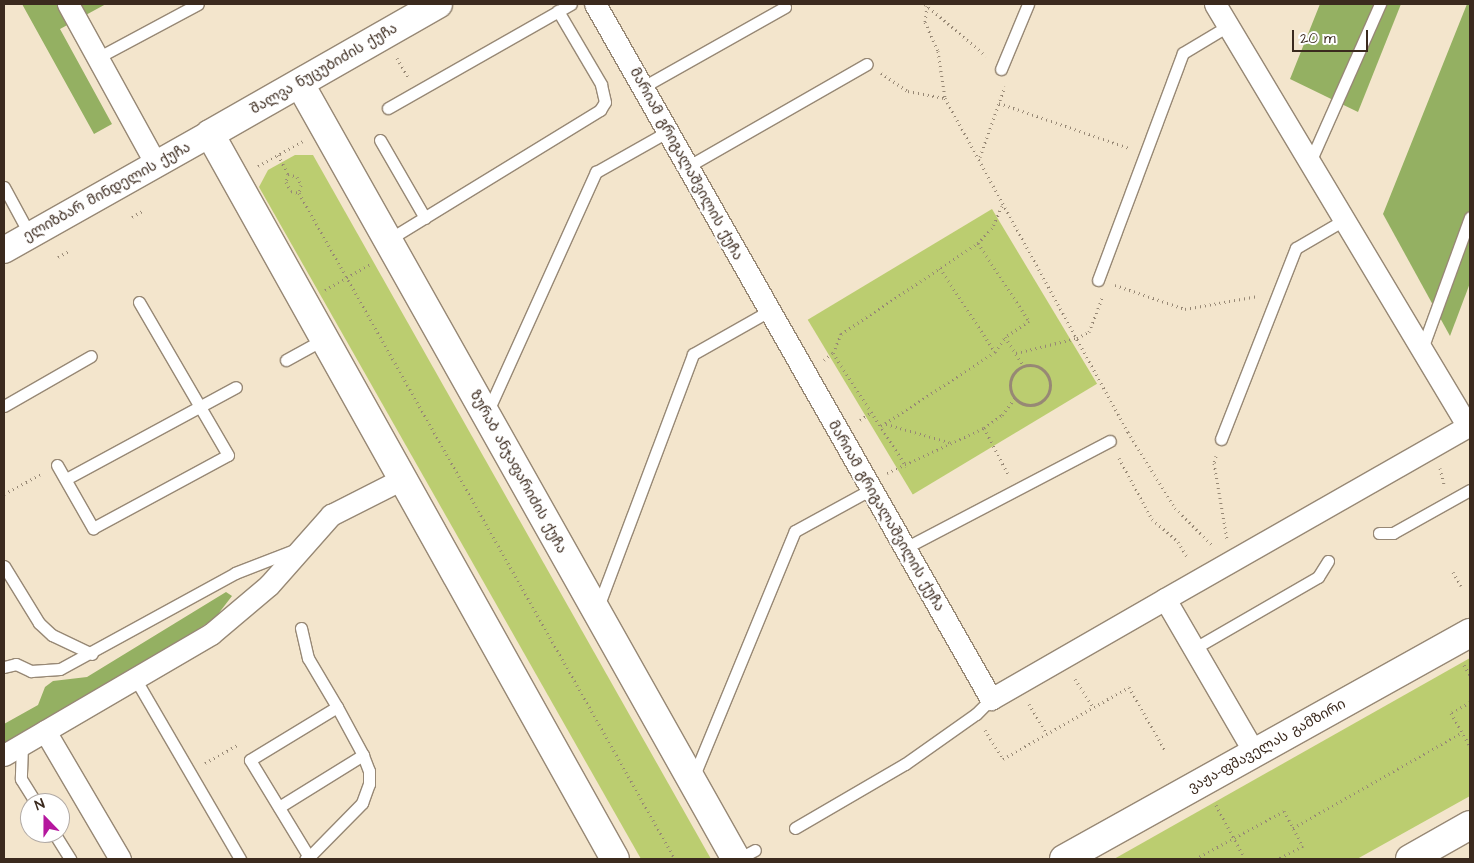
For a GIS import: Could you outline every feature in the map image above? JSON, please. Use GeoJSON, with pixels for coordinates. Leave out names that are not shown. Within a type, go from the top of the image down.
{"type":"FeatureCollection","features":[{"type":"Feature","properties":{"kind":"main road","name":"შალვა ნუცუბიძის ქუჩა"},"geometry":{"type":"LineString","coordinates":[[210,134],[438,4]]}},
{"type":"Feature","properties":{"kind":"main road","name":"ზურაბ ანჯაფარიძის ქუჩა"},"geometry":{"type":"LineString","coordinates":[[300,84],[382,250],[486,415],[692,782],[743,856]]}},
{"type":"Feature","properties":{"kind":"main road"},"geometry":{"type":"LineString","coordinates":[[210,134],[615,859]]}},
{"type":"Feature","properties":{"kind":"main road","name":"ვაჟა-ფშაველას გამზირი"},"geometry":{"type":"LineString","coordinates":[[1064,859],[1470,633]]}},
{"type":"Feature","properties":{"kind":"main road"},"geometry":{"type":"LineString","coordinates":[[1410,859],[1470,825]]}},
{"type":"Feature","properties":{"kind":"street","name":"მარიამ გრიგალაშვილის ქუჩა"},"geometry":{"type":"LineString","coordinates":[[595,4],[991,699]]}},
{"type":"Feature","properties":{"kind":"street"},"geometry":{"type":"LineString","coordinates":[[991,699],[1165,599],[1231,564],[1469,425],[1215,4]]}},
{"type":"Feature","properties":{"kind":"street"},"geometry":{"type":"LineString","coordinates":[[72,5],[156,164]]}},
{"type":"Feature","properties":{"kind":"street","name":"ელიზბარ მინდელის ქუჩა"},"geometry":{"type":"LineString","coordinates":[[4,250],[210,134]]}},
{"type":"Feature","properties":{"kind":"street"},"geometry":{"type":"LineString","coordinates":[[4,755],[136,680],[211,634],[269,585],[299,548],[331,515],[402,479]]}},
{"type":"Feature","properties":{"kind":"street"},"geometry":{"type":"LineString","coordinates":[[1165,599],[1254,752]]}},
{"type":"Feature","properties":{"kind":"street"},"geometry":{"type":"LineString","coordinates":[[45,731],[120,859]]}},
{"type":"Feature","properties":{"kind":"lane"},"geometry":{"type":"LineString","coordinates":[[99,57],[198,4]]}},
{"type":"Feature","properties":{"kind":"lane"},"geometry":{"type":"LineString","coordinates":[[388,108],[571,4]]}},
{"type":"Feature","properties":{"kind":"lane"},"geometry":{"type":"LineString","coordinates":[[1001,70],[1028,4]]}},
{"type":"Feature","properties":{"kind":"lane"},"geometry":{"type":"LineString","coordinates":[[1310,162],[1380,4]]}},
{"type":"Feature","properties":{"kind":"lane"},"geometry":{"type":"LineString","coordinates":[[643,87],[785,7]]}},
{"type":"Feature","properties":{"kind":"lane"},"geometry":{"type":"LineString","coordinates":[[382,250],[424,218],[600,110],[605,102],[601,84],[558,11]]}},
{"type":"Feature","properties":{"kind":"lane"},"geometry":{"type":"LineString","coordinates":[[1103,282],[1145,154],[1183,54],[1228,26]]}},
{"type":"Feature","properties":{"kind":"lane"},"geometry":{"type":"LineString","coordinates":[[687,167],[868,64]]}},
{"type":"Feature","properties":{"kind":"lane"},"geometry":{"type":"LineString","coordinates":[[486,415],[596,172],[667,132]]}},
{"type":"Feature","properties":{"kind":"lane"},"geometry":{"type":"LineString","coordinates":[[380,140],[424,218]]}},
{"type":"Feature","properties":{"kind":"lane"},"geometry":{"type":"LineString","coordinates":[[4,187],[30,235]]}},
{"type":"Feature","properties":{"kind":"lane"},"geometry":{"type":"LineString","coordinates":[[1422,349],[1470,217]]}},
{"type":"Feature","properties":{"kind":"lane"},"geometry":{"type":"LineString","coordinates":[[1221,439],[1296,248],[1344,220]]}},
{"type":"Feature","properties":{"kind":"lane"},"geometry":{"type":"LineString","coordinates":[[58,465],[93,528],[228,456],[139,302]]}},
{"type":"Feature","properties":{"kind":"lane"},"geometry":{"type":"LineString","coordinates":[[596,612],[692,354],[769,311]]}},
{"type":"Feature","properties":{"kind":"lane"},"geometry":{"type":"LineString","coordinates":[[286,360],[324,339]]}},
{"type":"Feature","properties":{"kind":"lane"},"geometry":{"type":"LineString","coordinates":[[4,406],[91,356]]}},
{"type":"Feature","properties":{"kind":"lane"},"geometry":{"type":"LineString","coordinates":[[66,480],[236,387]]}},
{"type":"Feature","properties":{"kind":"lane"},"geometry":{"type":"LineString","coordinates":[[905,548],[1110,441]]}},
{"type":"Feature","properties":{"kind":"lane"},"geometry":{"type":"LineString","coordinates":[[692,782],[795,531],[868,486]]}},
{"type":"Feature","properties":{"kind":"lane"},"geometry":{"type":"LineString","coordinates":[[1378,533],[1394,532],[1470,490]]}},
{"type":"Feature","properties":{"kind":"lane"},"geometry":{"type":"LineString","coordinates":[[4,667],[16,664],[30,671],[46,672],[60,669],[92,654],[235,573],[299,548]]}},
{"type":"Feature","properties":{"kind":"lane"},"geometry":{"type":"LineString","coordinates":[[1195,648],[1318,577],[1328,561]]}},
{"type":"Feature","properties":{"kind":"lane"},"geometry":{"type":"LineString","coordinates":[[4,566],[38,624],[52,635],[92,654]]}},
{"type":"Feature","properties":{"kind":"lane"},"geometry":{"type":"LineString","coordinates":[[301,628],[308,658],[336,707],[363,755],[370,771],[369,784],[362,803],[307,858],[250,760],[336,707]]}},
{"type":"Feature","properties":{"kind":"lane"},"geometry":{"type":"LineString","coordinates":[[136,680],[240,859]]}},
{"type":"Feature","properties":{"kind":"lane"},"geometry":{"type":"LineString","coordinates":[[795,828],[905,764],[976,714],[991,699]]}},
{"type":"Feature","properties":{"kind":"lane"},"geometry":{"type":"LineString","coordinates":[[22,745],[21,779],[30,793]]}},
{"type":"Feature","properties":{"kind":"lane"},"geometry":{"type":"LineString","coordinates":[[279,807],[363,755]]}},
{"type":"Feature","properties":{"kind":"lane"},"geometry":{"type":"LineString","coordinates":[[60,843],[70,859]]}},
{"type":"Feature","properties":{"kind":"path"},"geometry":{"type":"LineString","coordinates":[[926,5],[1001,70],[1007,78],[980,158]]}},
{"type":"Feature","properties":{"kind":"path"},"geometry":{"type":"LineString","coordinates":[[926,5],[925,22],[938,51],[944,98],[980,158],[1002,205],[1175,508],[1231,564]]}},
{"type":"Feature","properties":{"kind":"path"},"geometry":{"type":"LineString","coordinates":[[868,64],[908,91],[944,98]]}},
{"type":"Feature","properties":{"kind":"path"},"geometry":{"type":"LineString","coordinates":[[999,103],[1145,154]]}},
{"type":"Feature","properties":{"kind":"path"},"geometry":{"type":"LineString","coordinates":[[253,169],[306,139]]}},
{"type":"Feature","properties":{"kind":"path"},"geometry":{"type":"LineString","coordinates":[[278,155],[288,174],[286,182],[291,191],[299,193]]}},
{"type":"Feature","properties":{"kind":"path"},"geometry":{"type":"LineString","coordinates":[[288,174],[297,177],[301,185],[299,193],[675,859]]}},
{"type":"Feature","properties":{"kind":"path"},"geometry":{"type":"LineString","coordinates":[[806,376],[833,353],[841,334],[978,244],[992,228],[1002,205]]}},
{"type":"Feature","properties":{"kind":"path"},"geometry":{"type":"LineString","coordinates":[[132,217],[144,210]]}},
{"type":"Feature","properties":{"kind":"path"},"geometry":{"type":"LineString","coordinates":[[883,425],[995,352],[1005,337],[1029,322],[978,244]]}},
{"type":"Feature","properties":{"kind":"path"},"geometry":{"type":"LineString","coordinates":[[320,292],[347,277],[382,250]]}},
{"type":"Feature","properties":{"kind":"path"},"geometry":{"type":"LineString","coordinates":[[58,257],[69,251]]}},
{"type":"Feature","properties":{"kind":"path"},"geometry":{"type":"LineString","coordinates":[[940,268],[995,352]]}},
{"type":"Feature","properties":{"kind":"path"},"geometry":{"type":"LineString","coordinates":[[1016,353],[1077,338],[1089,332],[1103,282],[1185,309],[1254,296]]}},
{"type":"Feature","properties":{"kind":"path"},"geometry":{"type":"LineString","coordinates":[[1005,337],[1024,366],[1042,370],[1049,381],[1048,394],[1032,404],[1015,398]]}},
{"type":"Feature","properties":{"kind":"path"},"geometry":{"type":"LineString","coordinates":[[833,353],[883,425],[906,466]]}},
{"type":"Feature","properties":{"kind":"path"},"geometry":{"type":"LineString","coordinates":[[868,486],[984,428],[1002,415],[1015,398],[1011,380],[1024,366]]}},
{"type":"Feature","properties":{"kind":"path"},"geometry":{"type":"LineString","coordinates":[[883,425],[953,443]]}},
{"type":"Feature","properties":{"kind":"path"},"geometry":{"type":"LineString","coordinates":[[984,428],[1016,490]]}},
{"type":"Feature","properties":{"kind":"path"},"geometry":{"type":"LineString","coordinates":[[1221,439],[1214,463],[1231,564]]}},
{"type":"Feature","properties":{"kind":"path"},"geometry":{"type":"LineString","coordinates":[[1110,441],[1152,519],[1178,542],[1201,580]]}},
{"type":"Feature","properties":{"kind":"path"},"geometry":{"type":"LineString","coordinates":[[1434,446],[1449,502]]}},
{"type":"Feature","properties":{"kind":"path"},"geometry":{"type":"LineString","coordinates":[[4,494],[58,465]]}},
{"type":"Feature","properties":{"kind":"path"},"geometry":{"type":"LineString","coordinates":[[1453,572],[1461,586]]}},
{"type":"Feature","properties":{"kind":"path"},"geometry":{"type":"LineString","coordinates":[[1062,658],[1093,707]]}},
{"type":"Feature","properties":{"kind":"path"},"geometry":{"type":"LineString","coordinates":[[1463,663],[1470,675]]}},
{"type":"Feature","properties":{"kind":"path"},"geometry":{"type":"LineString","coordinates":[[1017,684],[1047,734]]}},
{"type":"Feature","properties":{"kind":"path"},"geometry":{"type":"LineString","coordinates":[[976,714],[1003,759],[1129,687],[1165,750]]}},
{"type":"Feature","properties":{"kind":"path"},"geometry":{"type":"LineString","coordinates":[[1470,702],[1452,713],[1470,746]]}},
{"type":"Feature","properties":{"kind":"path"},"geometry":{"type":"LineString","coordinates":[[1293,828],[1462,732]]}},
{"type":"Feature","properties":{"kind":"path"},"geometry":{"type":"LineString","coordinates":[[208,761],[240,743]]}},
{"type":"Feature","properties":{"kind":"path"},"geometry":{"type":"LineString","coordinates":[[1215,804],[1245,859]]}},
{"type":"Feature","properties":{"kind":"path"},"geometry":{"type":"LineString","coordinates":[[1195,859],[1284,810],[1303,846],[1278,859]]}},
{"type":"Feature","properties":{"kind":"green space"},"geometry":{"type":"Polygon","coordinates":[[[22,4],[106,4],[60,29],[112,124],[94,134],[22,4]]]}},
{"type":"Feature","properties":{"kind":"green space"},"geometry":{"type":"Polygon","coordinates":[[[1320,4],[1401,4],[1358,112],[1290,79],[1320,4]]]}},
{"type":"Feature","properties":{"kind":"green space"},"geometry":{"type":"Polygon","coordinates":[[[1467,4],[1470,4],[1470,283],[1450,336],[1383,214],[1467,4]]]}},
{"type":"Feature","properties":{"kind":"green space"},"geometry":{"type":"Polygon","coordinates":[[[295,155],[313,155],[711,859],[641,859],[259,187],[268,170],[295,155]]]}},
{"type":"Feature","properties":{"kind":"green space"},"geometry":{"type":"Polygon","coordinates":[[[992,209],[1097,384],[913,495],[808,320],[992,209]]]}},
{"type":"Feature","properties":{"kind":"green space"},"geometry":{"type":"Polygon","coordinates":[[[226,592],[232,596],[215,618],[162,653],[4,743],[4,724],[38,705],[45,687],[53,681],[87,677],[226,592]]]}},
{"type":"Feature","properties":{"kind":"green space"},"geometry":{"type":"Polygon","coordinates":[[[1470,658],[1470,796],[1357,859],[1114,859],[1470,658]]]}}]}
